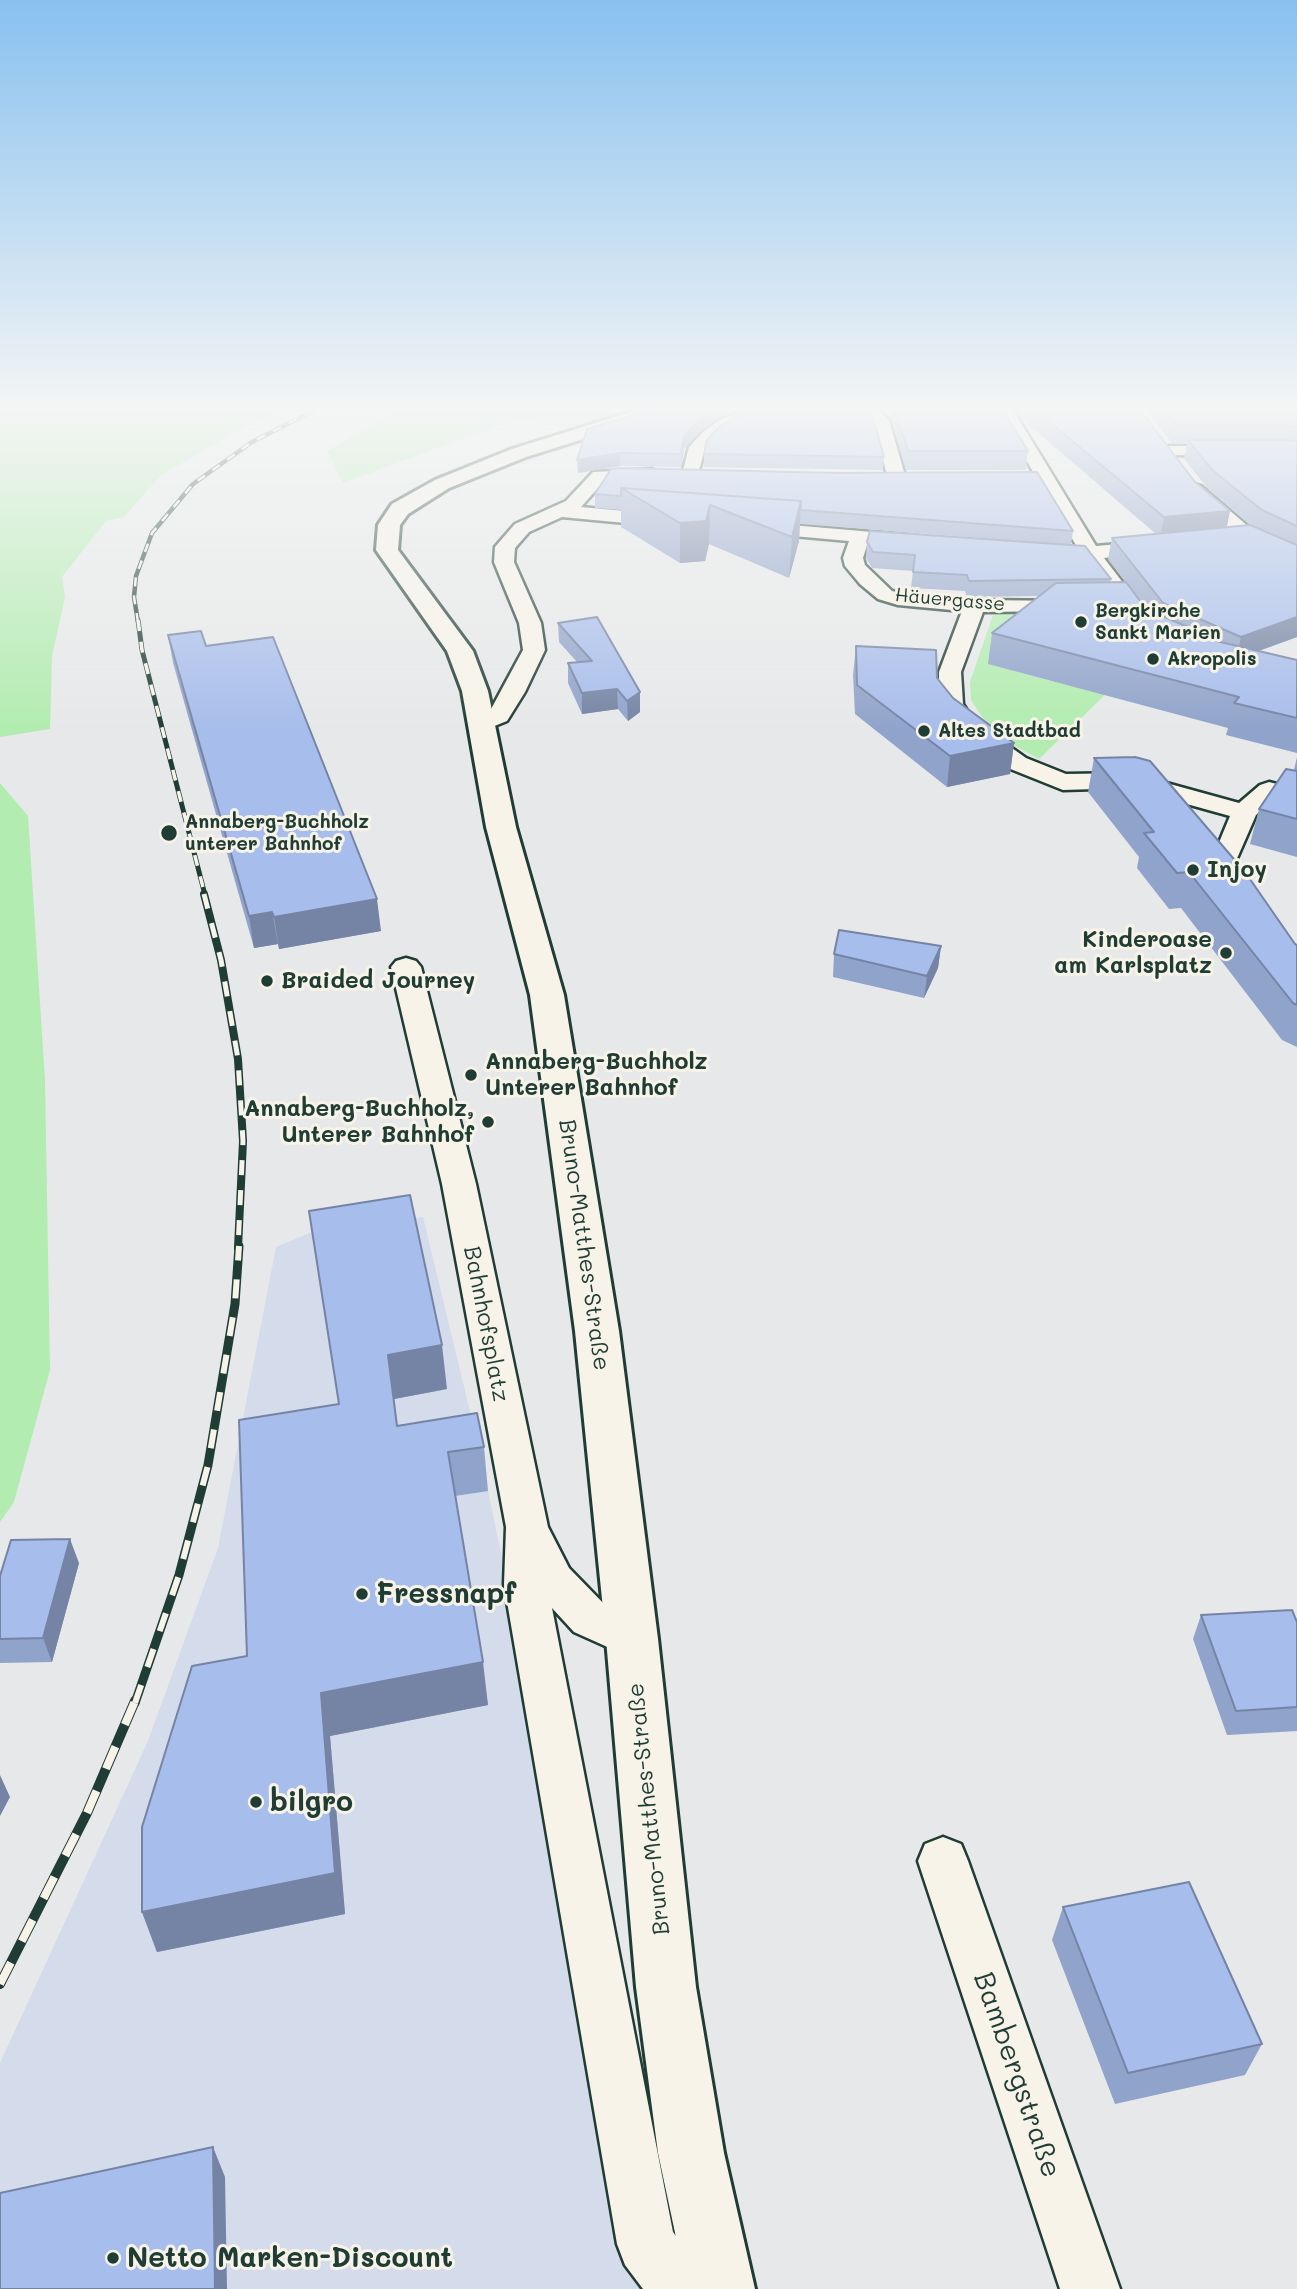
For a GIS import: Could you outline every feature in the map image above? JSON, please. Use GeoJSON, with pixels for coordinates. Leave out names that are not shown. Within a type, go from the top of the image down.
{"type":"FeatureCollection","features":[{"type":"Feature","properties":{"kind":"main road","name":"Bruno-Matthes-Straße"},"geometry":{"type":"LineString","coordinates":[[395,517],[389,525],[387,550],[460,651],[475,691],[501,827],[547,995],[597,1331],[632,1639],[666,1987],[691,2153],[722,2289]]}},
{"type":"Feature","properties":{"kind":"street"},"geometry":{"type":"LineString","coordinates":[[482,723],[499,716],[534,650],[530,623],[504,562],[505,547],[522,528],[547,517]]}},
{"type":"Feature","properties":{"kind":"street"},"geometry":{"type":"LineString","coordinates":[[640,517],[691,523]]}},
{"type":"Feature","properties":{"kind":"street"},"geometry":{"type":"LineString","coordinates":[[1064,517],[1149,632]]}},
{"type":"Feature","properties":{"kind":"street"},"geometry":{"type":"LineString","coordinates":[[1225,517],[1249,537],[1297,560]]}},
{"type":"Feature","properties":{"kind":"street"},"geometry":{"type":"LineString","coordinates":[[742,527],[926,542]]}},
{"type":"Feature","properties":{"kind":"street","name":"Häuergasse"},"geometry":{"type":"LineString","coordinates":[[860,536],[853,558],[856,566],[867,580],[885,595],[898,599],[975,606],[1129,604]]}},
{"type":"Feature","properties":{"kind":"street"},"geometry":{"type":"LineString","coordinates":[[1222,540],[1249,537]]}},
{"type":"Feature","properties":{"kind":"street"},"geometry":{"type":"LineString","coordinates":[[1032,552],[1090,553],[1169,545]]}},
{"type":"Feature","properties":{"kind":"street"},"geometry":{"type":"LineString","coordinates":[[975,606],[950,672],[951,704],[966,726],[1017,763],[1063,782],[1130,780],[1244,812]]}},
{"type":"Feature","properties":{"kind":"street"},"geometry":{"type":"LineString","coordinates":[[1166,789],[1216,849],[1244,812],[1269,790],[1297,797]]}},
{"type":"Feature","properties":{"kind":"street","name":"Bahnhofsplatz"},"geometry":{"type":"LineString","coordinates":[[406,967],[459,1184],[527,1527],[554,1581],[590,1619],[632,1639]]}},
{"type":"Feature","properties":{"kind":"street"},"geometry":{"type":"LineString","coordinates":[[527,1527],[526,1584],[646,2244],[679,2289]]}},
{"type":"Feature","properties":{"kind":"street","name":"Bambergstraße"},"geometry":{"type":"LineString","coordinates":[[943,1861],[1090,2289]]}},
{"type":"Feature","properties":{"kind":"shaded area"},"geometry":{"type":"Polygon","coordinates":[[[423,1217],[481,1457],[556,1818],[643,2289],[0,2289],[0,2063],[148,1741],[218,1548],[276,1247],[309,1233],[423,1217]]]}},
{"type":"Feature","properties":{"kind":"green space"},"geometry":{"type":"Polygon","coordinates":[[[0,517],[124,517],[106,521],[62,577],[65,597],[52,656],[50,729],[0,737],[0,517]]]}},
{"type":"Feature","properties":{"kind":"green space"},"geometry":{"type":"Polygon","coordinates":[[[995,609],[1029,609],[989,664],[1066,685],[1086,668],[1107,693],[1039,759],[1010,743],[983,718],[971,700],[970,682],[995,609]]]}},
{"type":"Feature","properties":{"kind":"green space"},"geometry":{"type":"Polygon","coordinates":[[[0,783],[28,816],[45,1080],[50,1370],[14,1502],[0,1522],[0,783]]]}},
{"type":"Feature","properties":{"kind":"building"},"geometry":{"type":"Polygon","coordinates":[[[670,517],[707,517],[706,521],[680,523],[670,517]]]}},
{"type":"Feature","properties":{"kind":"building"},"geometry":{"type":"Polygon","coordinates":[[[740,517],[797,517],[792,537],[740,517]]]}},
{"type":"Feature","properties":{"kind":"building"},"geometry":{"type":"Polygon","coordinates":[[[889,517],[1064,517],[1073,531],[889,517]]]}},
{"type":"Feature","properties":{"kind":"building"},"geometry":{"type":"Polygon","coordinates":[[[1277,517],[1297,517],[1297,526],[1277,517]]]}},
{"type":"Feature","properties":{"kind":"building"},"geometry":{"type":"Polygon","coordinates":[[[1250,525],[1297,545],[1297,617],[1241,637],[1163,603],[1112,538],[1250,525]]]}},
{"type":"Feature","properties":{"kind":"building"},"geometry":{"type":"Polygon","coordinates":[[[870,531],[1085,546],[1111,579],[969,581],[967,575],[913,572],[915,555],[873,552],[867,542],[870,531]]]}},
{"type":"Feature","properties":{"kind":"building"},"geometry":{"type":"Polygon","coordinates":[[[1126,582],[1146,609],[1218,640],[1216,641],[1297,660],[1297,718],[1234,703],[1239,697],[992,633],[1056,583],[1126,582]]]}},
{"type":"Feature","properties":{"kind":"building"},"geometry":{"type":"Polygon","coordinates":[[[597,617],[640,692],[627,701],[617,689],[582,693],[568,663],[592,661],[558,623],[597,617]]]}},
{"type":"Feature","properties":{"kind":"building"},"geometry":{"type":"Polygon","coordinates":[[[201,631],[206,646],[273,637],[377,899],[274,917],[272,912],[249,916],[168,635],[201,631]]]}},
{"type":"Feature","properties":{"kind":"building"},"geometry":{"type":"Polygon","coordinates":[[[856,646],[936,650],[937,678],[953,698],[1014,743],[950,756],[857,685],[856,646]]]}},
{"type":"Feature","properties":{"kind":"building"},"geometry":{"type":"Polygon","coordinates":[[[1135,757],[1150,761],[1245,872],[1297,945],[1297,1005],[1189,872],[1177,873],[1144,833],[1154,832],[1094,758],[1135,757]]]}},
{"type":"Feature","properties":{"kind":"building"},"geometry":{"type":"Polygon","coordinates":[[[1286,769],[1297,771],[1297,819],[1259,809],[1286,769]]]}},
{"type":"Feature","properties":{"kind":"building"},"geometry":{"type":"Polygon","coordinates":[[[839,930],[941,946],[927,976],[834,954],[839,930]]]}},
{"type":"Feature","properties":{"kind":"building"},"geometry":{"type":"Polygon","coordinates":[[[410,1195],[442,1345],[388,1355],[397,1426],[477,1413],[484,1447],[448,1452],[483,1662],[321,1693],[335,1873],[142,1912],[142,1827],[192,1666],[247,1656],[239,1420],[339,1404],[309,1211],[410,1195]]]}},
{"type":"Feature","properties":{"kind":"building"},"geometry":{"type":"Polygon","coordinates":[[[70,1539],[43,1638],[0,1639],[0,1576],[11,1540],[70,1539]]]}},
{"type":"Feature","properties":{"kind":"building"},"geometry":{"type":"Polygon","coordinates":[[[1292,1610],[1297,1622],[1297,1707],[1236,1711],[1201,1615],[1292,1610]]]}},
{"type":"Feature","properties":{"kind":"building"},"geometry":{"type":"Polygon","coordinates":[[[1189,1882],[1262,2044],[1128,2073],[1063,1907],[1189,1882]]]}},
{"type":"Feature","properties":{"kind":"building","name":"Netto Marken-Discount"},"geometry":{"type":"Polygon","coordinates":[[[213,2147],[215,2289],[0,2289],[0,2193],[213,2147]]]}},
{"type":"Feature","properties":{"kind":"railway"},"geometry":{"type":"LineString","coordinates":[[138,622],[134,597],[136,576],[152,533],[166,517]]}},
{"type":"Feature","properties":{"kind":"railway"},"geometry":{"type":"LineString","coordinates":[[138,620],[142,650],[205,895]]}},
{"type":"Feature","properties":{"kind":"railway"},"geometry":{"type":"LineString","coordinates":[[204,894],[221,960],[238,1059],[243,1141],[238,1248]]}},
{"type":"Feature","properties":{"kind":"railway"},"geometry":{"type":"LineString","coordinates":[[135,1703],[179,1575],[208,1465],[235,1304],[239,1246]]}},
{"type":"Feature","properties":{"kind":"railway"},"geometry":{"type":"LineString","coordinates":[[0,1984],[87,1813],[135,1701]]}},
{"type":"Feature","properties":{"kind":"place","name":"Bergkirche Sankt Marien"},"geometry":{"type":"Point","coordinates":[1081,622]}},
{"type":"Feature","properties":{"kind":"place","name":"Akropolis"},"geometry":{"type":"Point","coordinates":[1153,659]}},
{"type":"Feature","properties":{"kind":"place","name":"Altes Stadtbad"},"geometry":{"type":"Point","coordinates":[924,731]}},
{"type":"Feature","properties":{"kind":"place","name":"Annaberg-Buchholz unterer Bahnhof"},"geometry":{"type":"Point","coordinates":[169,833]}},
{"type":"Feature","properties":{"kind":"place","name":"Injoy"},"geometry":{"type":"Point","coordinates":[1193,870]}},
{"type":"Feature","properties":{"kind":"place","name":"Kinderoase am Karlsplatz"},"geometry":{"type":"Point","coordinates":[1226,953]}},
{"type":"Feature","properties":{"kind":"place","name":"Braided Journey"},"geometry":{"type":"Point","coordinates":[267,981]}},
{"type":"Feature","properties":{"kind":"place","name":"Annaberg-Buchholz Unterer Bahnhof"},"geometry":{"type":"Point","coordinates":[471,1075]}},
{"type":"Feature","properties":{"kind":"place","name":"Annaberg-Buchholz, Unterer Bahnhof"},"geometry":{"type":"Point","coordinates":[488,1122]}},
{"type":"Feature","properties":{"kind":"place","name":"Fressnapf"},"geometry":{"type":"Point","coordinates":[362,1594]}},
{"type":"Feature","properties":{"kind":"place","name":"bilgro"},"geometry":{"type":"Point","coordinates":[256,1802]}},
{"type":"Feature","properties":{"kind":"place","name":"Netto Marken-Discount"},"geometry":{"type":"Point","coordinates":[113,2258]}}]}
